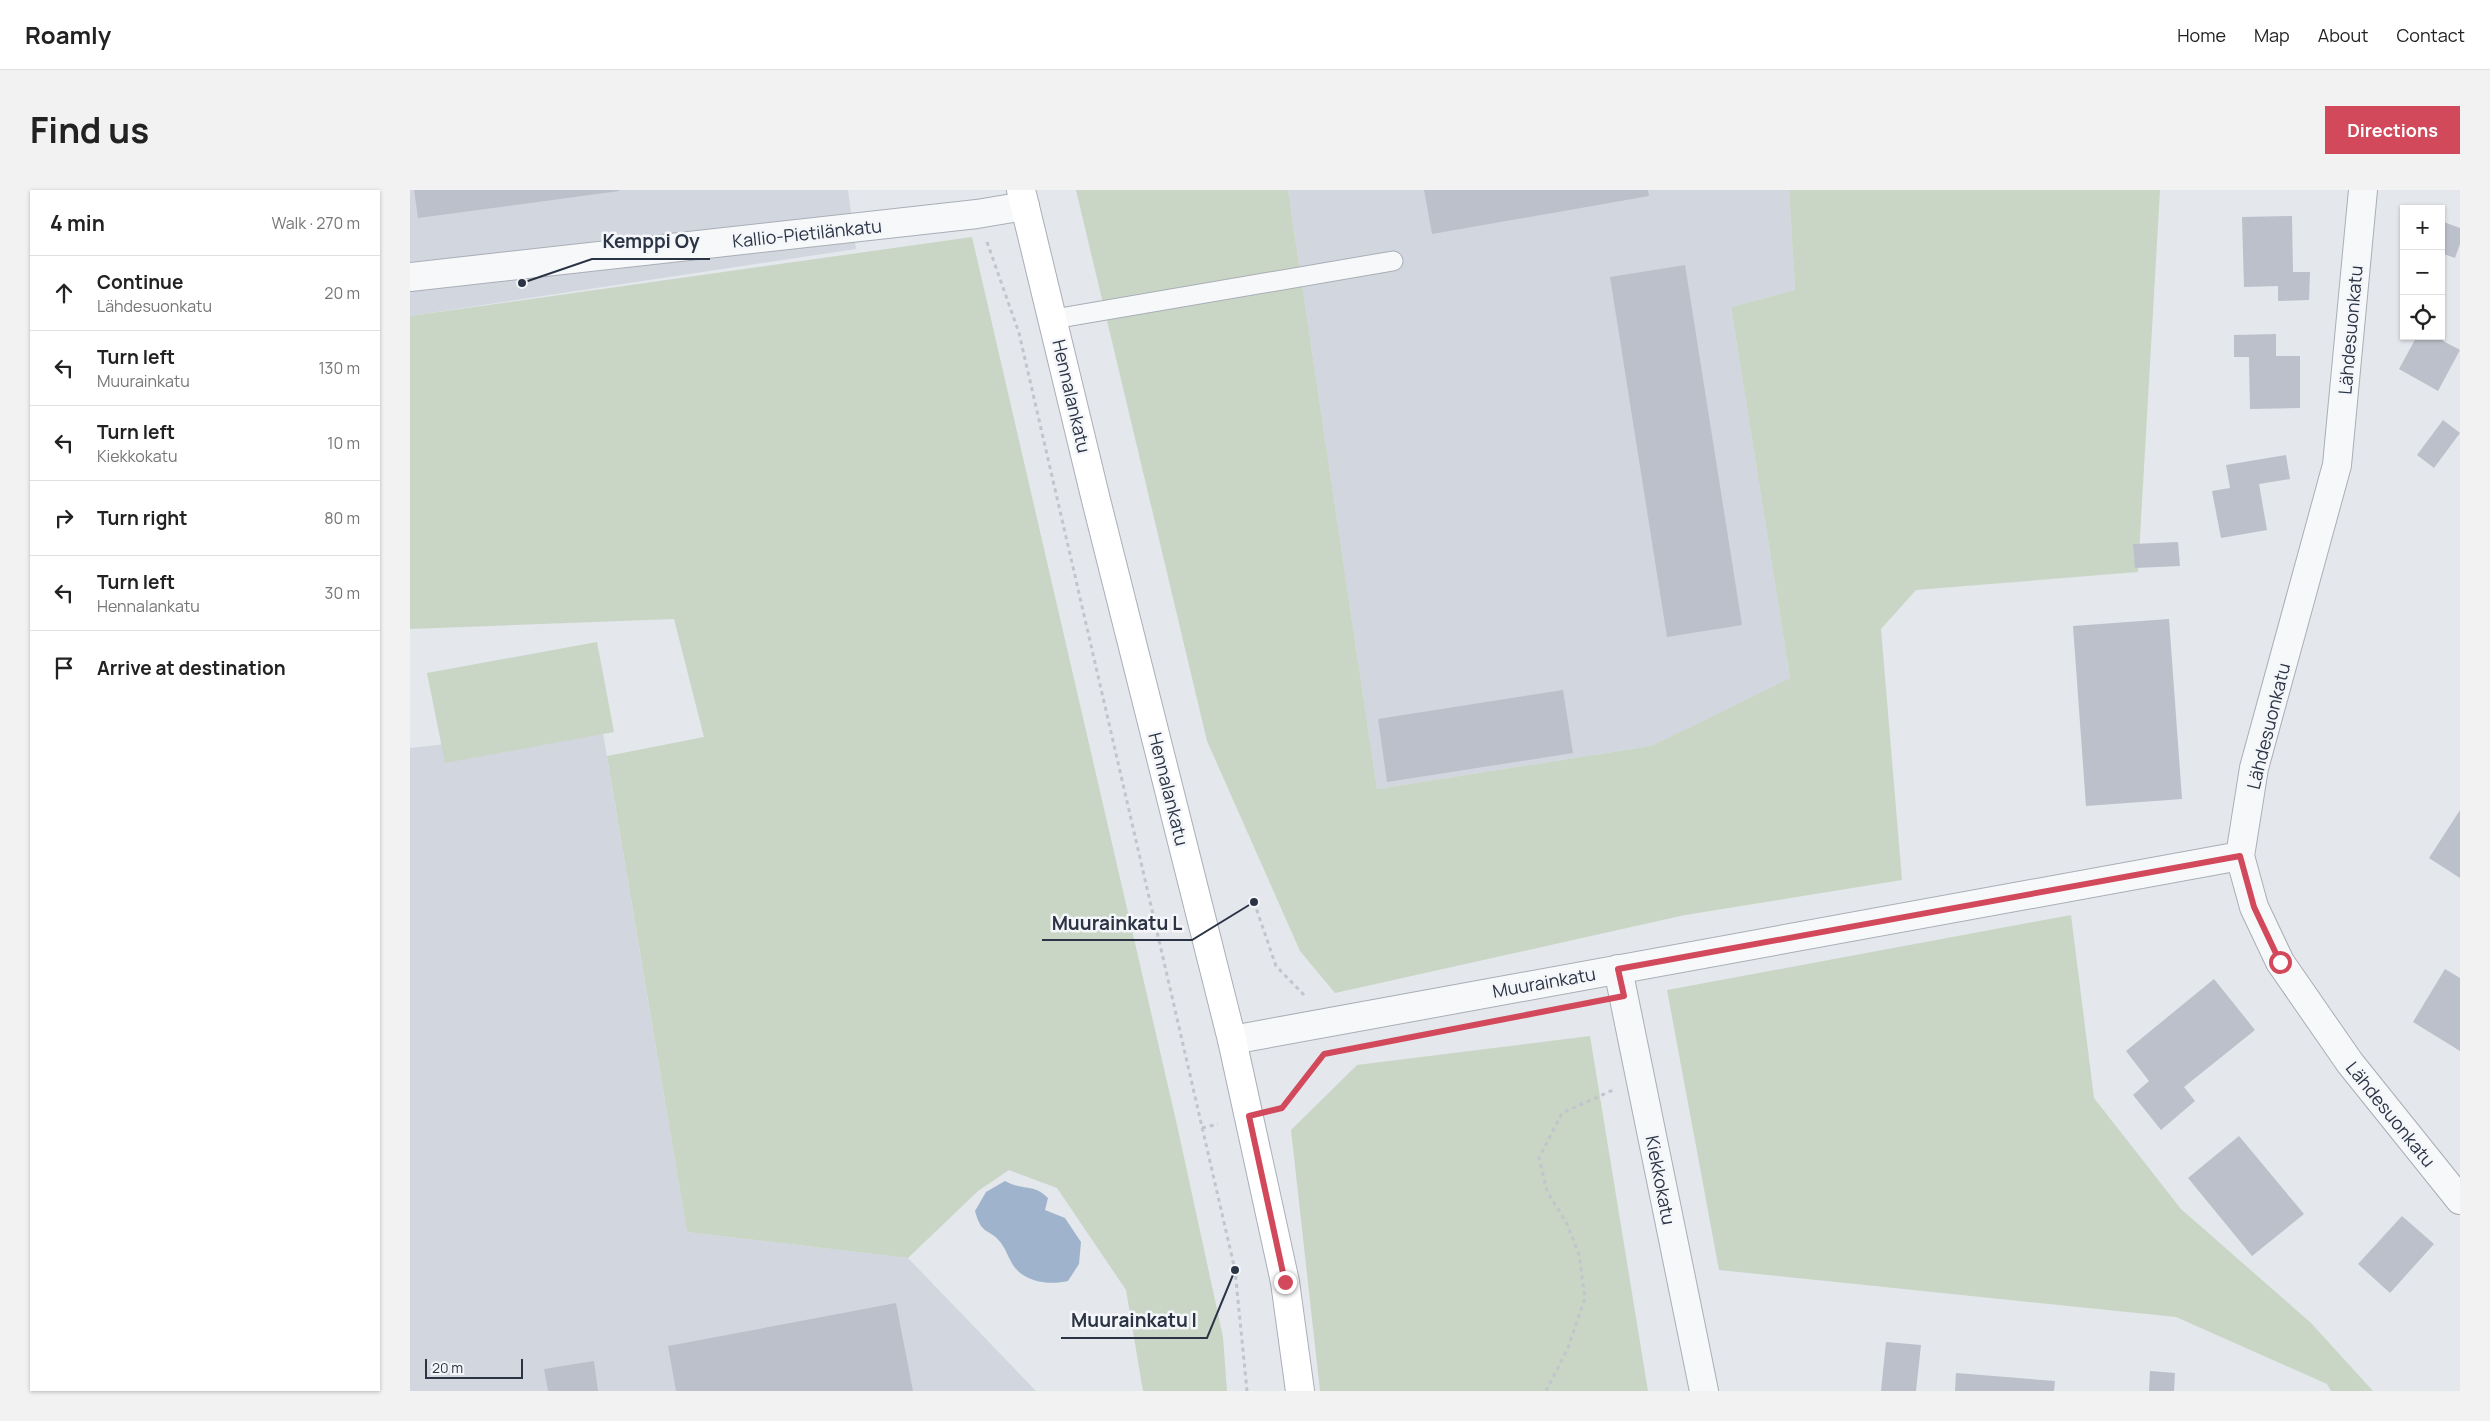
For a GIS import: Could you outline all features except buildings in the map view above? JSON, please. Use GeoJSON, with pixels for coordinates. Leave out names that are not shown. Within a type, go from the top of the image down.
{"type":"FeatureCollection","features":[{"type":"Feature","properties":{"kind":"street","name":"Lähdesuonkatu"},"geometry":{"type":"LineString","coordinates":[[2363,190],[2337,464],[2254,768],[2240,856],[2254,907],[2280,962],[2350,1064],[2460,1200]]}},
{"type":"Feature","properties":{"kind":"street","name":"Kallio-Pietilänkatu"},"geometry":{"type":"LineString","coordinates":[[410,277],[978,214],[1023,198]]}},
{"type":"Feature","properties":{"kind":"street","name":"Hennalankatu"},"geometry":{"type":"LineString","coordinates":[[1023,198],[1054,319],[1098,510],[1232,1040],[1285,1282],[1300,1391]]}},
{"type":"Feature","properties":{"kind":"street","name":"Muurainkatu"},"geometry":{"type":"LineString","coordinates":[[1232,1040],[2240,856]]}},
{"type":"Feature","properties":{"kind":"street","name":"Kiekkokatu"},"geometry":{"type":"LineString","coordinates":[[1618,969],[1704,1391]]}},
{"type":"Feature","properties":{"kind":"lane"},"geometry":{"type":"LineString","coordinates":[[1054,319],[1393,261]]}},
{"type":"Feature","properties":{"kind":"path"},"geometry":{"type":"LineString","coordinates":[[978,214],[1018,333],[1235,1270],[1247,1391]]}},
{"type":"Feature","properties":{"kind":"path"},"geometry":{"type":"LineString","coordinates":[[1202,1128],[1282,1108],[1324,1054],[1309,1001],[1276,966],[1254,902]]}},
{"type":"Feature","properties":{"kind":"path"},"geometry":{"type":"LineString","coordinates":[[1546,1391],[1568,1348],[1585,1298],[1579,1255],[1567,1224],[1546,1192],[1539,1158],[1562,1114],[1640,1078]]}},
{"type":"Feature","properties":{"kind":"shaded area"},"geometry":{"type":"Polygon","coordinates":[[[410,190],[848,190],[856,249],[410,316],[410,190]]]}},
{"type":"Feature","properties":{"kind":"shaded area"},"geometry":{"type":"Polygon","coordinates":[[[1288,190],[1789,190],[1795,290],[1731,307],[1790,678],[1651,746],[1377,789],[1288,190]]]}},
{"type":"Feature","properties":{"kind":"shaded area"},"geometry":{"type":"Polygon","coordinates":[[[602,727],[687,1232],[908,1258],[1036,1391],[410,1391],[410,748],[602,727]]]}},
{"type":"Feature","properties":{"kind":"green space"},"geometry":{"type":"Polygon","coordinates":[[[1076,190],[1288,190],[1377,789],[1651,746],[1790,678],[1731,307],[1795,290],[1789,190],[2160,190],[2138,572],[1916,590],[1881,629],[1902,880],[1685,915],[1335,993],[1300,951],[1207,741],[1076,190]]]}},
{"type":"Feature","properties":{"kind":"green space"},"geometry":{"type":"Polygon","coordinates":[[[972,237],[1177,1125],[1223,1337],[1227,1391],[1143,1391],[1126,1290],[1057,1188],[1009,1170],[978,1191],[908,1258],[687,1232],[607,756],[704,737],[674,619],[410,629],[410,316],[972,237]]]}},
{"type":"Feature","properties":{"kind":"green space"},"geometry":{"type":"Polygon","coordinates":[[[597,642],[614,732],[445,763],[427,673],[597,642]]]}},
{"type":"Feature","properties":{"kind":"green space"},"geometry":{"type":"Polygon","coordinates":[[[2071,915],[2094,1098],[2181,1209],[2311,1323],[2373,1391],[2331,1391],[2327,1384],[2176,1317],[1719,1270],[1667,990],[2071,915]]]}},
{"type":"Feature","properties":{"kind":"green space"},"geometry":{"type":"Polygon","coordinates":[[[1590,1036],[1648,1391],[1320,1391],[1291,1130],[1357,1065],[1590,1036]]]}},
{"type":"Feature","properties":{"kind":"water"},"geometry":{"type":"Polygon","coordinates":[[[1005,1181],[1043,1193],[1048,1198],[1045,1210],[1065,1218],[1081,1242],[1079,1264],[1068,1281],[1055,1283],[1041,1282],[1028,1278],[1012,1264],[997,1238],[980,1225],[975,1211],[986,1192],[1005,1181]]]}},
{"type":"Feature","properties":{"kind":"place","name":"Kemppi Oy"},"geometry":{"type":"Point","coordinates":[522,283]}},
{"type":"Feature","properties":{"kind":"place","name":"Muurainkatu L"},"geometry":{"type":"Point","coordinates":[1254,902]}},
{"type":"Feature","properties":{"kind":"place","name":"Muurainkatu I"},"geometry":{"type":"Point","coordinates":[1235,1270]}},
{"type":"Feature","properties":{"kind":"route"},"geometry":{"type":"LineString","coordinates":[[1285,1282],[1249,1116],[1282,1108],[1324,1054],[1624,996],[1618,969],[2240,856],[2254,907],[2280,962]]}}]}
